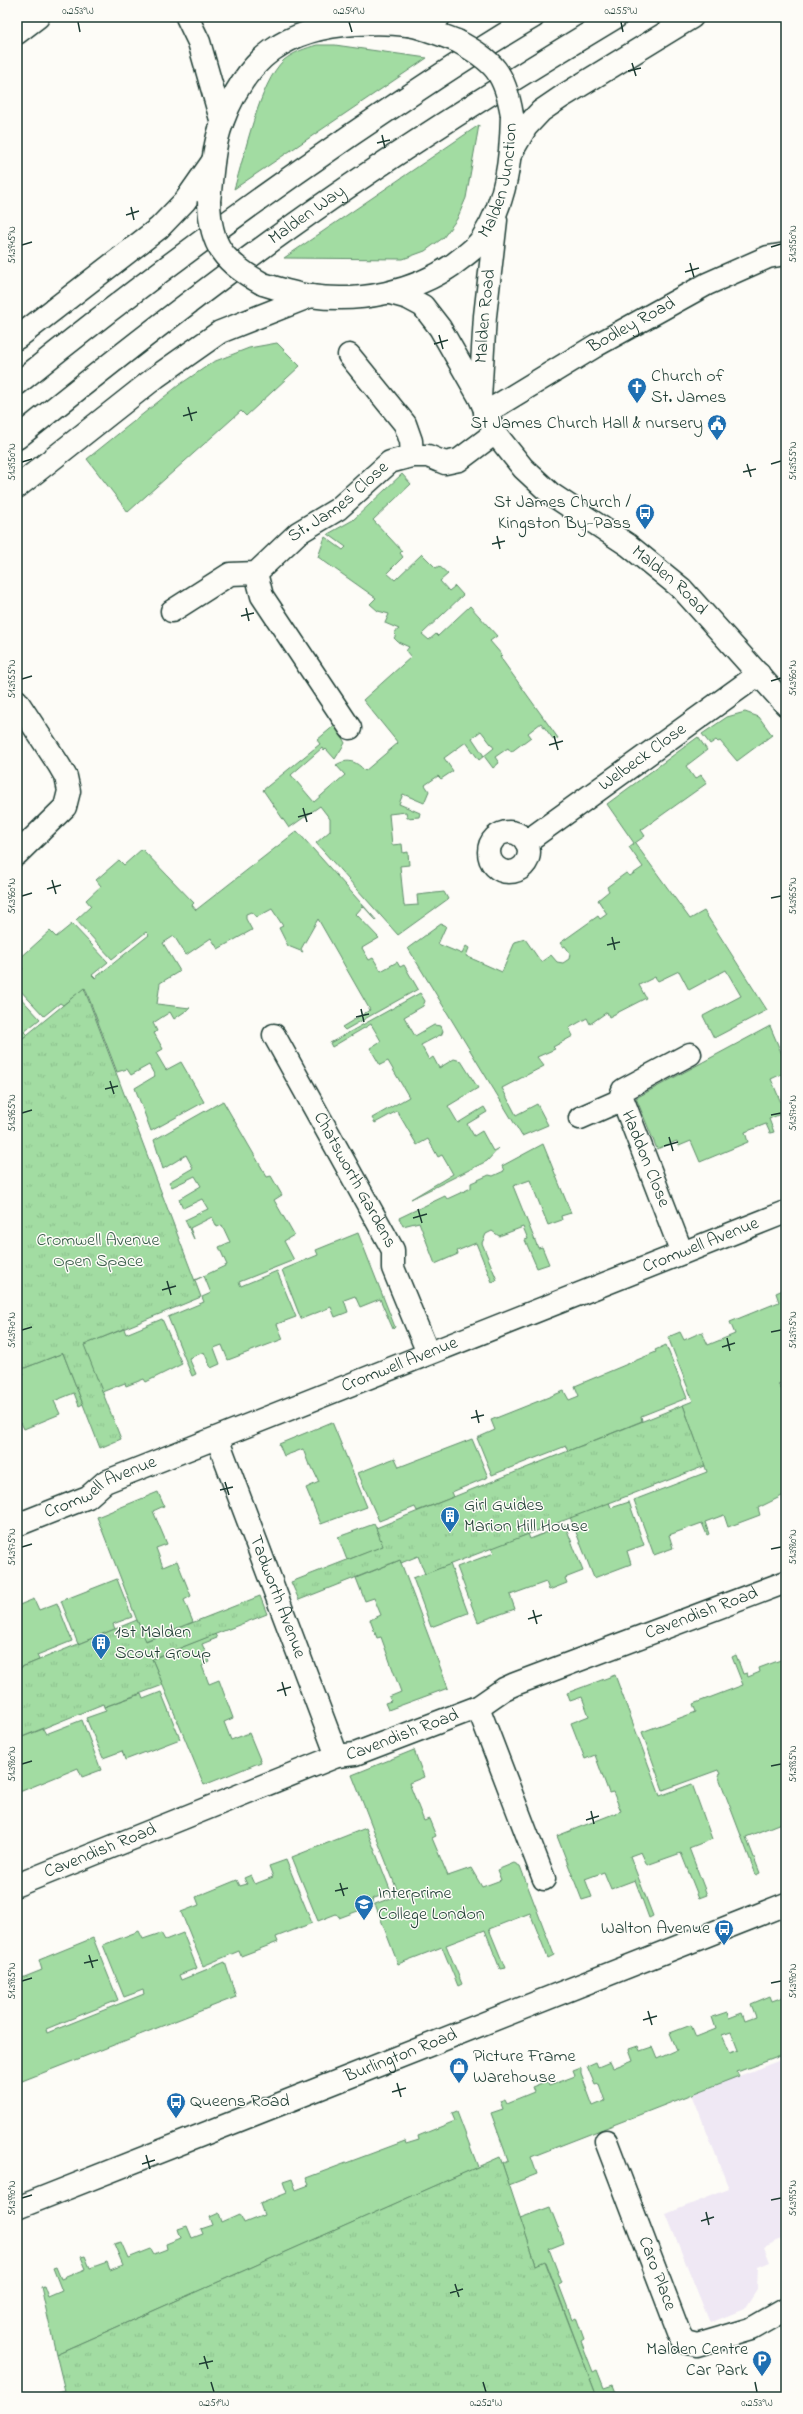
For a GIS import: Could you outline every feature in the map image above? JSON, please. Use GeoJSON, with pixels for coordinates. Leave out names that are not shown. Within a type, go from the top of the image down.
{"type":"FeatureCollection","features":[{"type":"Feature","properties":{"kind":"main road"},"geometry":{"type":"LineString","coordinates":[[17,33],[38,17]]}},
{"type":"Feature","properties":{"kind":"main road"},"geometry":{"type":"LineString","coordinates":[[187,17],[201,48],[222,123]]}},
{"type":"Feature","properties":{"kind":"main road"},"geometry":{"type":"LineString","coordinates":[[301,17],[331,25]]}},
{"type":"Feature","properties":{"kind":"main road"},"geometry":{"type":"LineString","coordinates":[[408,25],[439,17]]}},
{"type":"Feature","properties":{"kind":"main road"},"geometry":{"type":"LineString","coordinates":[[17,384],[80,332],[247,207],[440,74],[533,17]]}},
{"type":"Feature","properties":{"kind":"main road","name":"Malden Way"},"geometry":{"type":"LineString","coordinates":[[17,438],[106,366],[272,241],[466,108],[616,17]]}},
{"type":"Feature","properties":{"kind":"main road"},"geometry":{"type":"LineString","coordinates":[[511,153],[526,127],[541,111],[692,17]]}},
{"type":"Feature","properties":{"kind":"main road","name":"Malden Junction"},"geometry":{"type":"LineString","coordinates":[[369,23],[408,25],[457,41],[483,55],[496,70],[507,89],[512,115],[511,153],[505,186],[497,211],[483,238],[465,256],[439,274],[390,293],[346,298],[311,296],[263,284],[245,274],[226,258],[214,240],[210,221],[209,201],[213,161],[222,123],[237,90],[255,64],[283,42],[301,33],[331,25],[369,23]]}},
{"type":"Feature","properties":{"kind":"main road"},"geometry":{"type":"LineString","coordinates":[[17,338],[159,228],[185,201],[213,161]]}},
{"type":"Feature","properties":{"kind":"main road","name":"Malden Road"},"geometry":{"type":"LineString","coordinates":[[483,406],[485,316],[497,211]]}},
{"type":"Feature","properties":{"kind":"main road","name":"Bodley Road"},"geometry":{"type":"LineString","coordinates":[[483,406],[707,284],[768,257],[786,254]]}},
{"type":"Feature","properties":{"kind":"main road","name":"Malden Road"},"geometry":{"type":"LineString","coordinates":[[390,293],[408,298],[423,306],[440,328],[483,406],[495,433],[523,468],[551,494],[628,545],[682,589],[786,705]]}},
{"type":"Feature","properties":{"kind":"main road"},"geometry":{"type":"LineString","coordinates":[[17,488],[156,377],[220,332],[311,296]]}},
{"type":"Feature","properties":{"kind":"main road"},"geometry":{"type":"LineString","coordinates":[[349,355],[405,424],[411,440],[412,456]]}},
{"type":"Feature","properties":{"kind":"main road","name":"St. James' Close"},"geometry":{"type":"LineString","coordinates":[[256,573],[298,533],[338,509],[390,462],[412,456],[428,456],[445,463],[459,460],[495,433]]}},
{"type":"Feature","properties":{"kind":"main road"},"geometry":{"type":"LineString","coordinates":[[172,611],[230,574],[256,573],[262,596],[350,728]]}},
{"type":"Feature","properties":{"kind":"main road","name":"Welbeck Close"},"geometry":{"type":"LineString","coordinates":[[526,842],[759,674]]}},
{"type":"Feature","properties":{"kind":"main road"},"geometry":{"type":"LineString","coordinates":[[17,701],[59,765],[66,777],[69,790],[65,808],[17,854]]}},
{"type":"Feature","properties":{"kind":"main road","name":"Chatsworth Gardens"},"geometry":{"type":"LineString","coordinates":[[274,1035],[394,1250],[393,1268],[428,1353]]}},
{"type":"Feature","properties":{"kind":"main road","name":"Haddon Close"},"geometry":{"type":"LineString","coordinates":[[682,1253],[621,1100],[623,1090],[690,1054]]}},
{"type":"Feature","properties":{"kind":"main road"},"geometry":{"type":"LineString","coordinates":[[580,1118],[621,1100]]}},
{"type":"Feature","properties":{"kind":"main road","name":"Cromwell Avenue"},"geometry":{"type":"LineString","coordinates":[[17,1525],[88,1497],[106,1482],[786,1212]]}},
{"type":"Feature","properties":{"kind":"main road","name":"Tadworth Avenue"},"geometry":{"type":"LineString","coordinates":[[217,1438],[337,1756]]}},
{"type":"Feature","properties":{"kind":"main road","name":"Cavendish Road"},"geometry":{"type":"LineString","coordinates":[[17,1885],[337,1756],[355,1754],[478,1707],[504,1689],[786,1582]]}},
{"type":"Feature","properties":{"kind":"main road"},"geometry":{"type":"LineString","coordinates":[[478,1707],[544,1879]]}},
{"type":"Feature","properties":{"kind":"main road","name":"Burlington Road"},"geometry":{"type":"LineString","coordinates":[[17,2208],[786,1904]]}},
{"type":"Feature","properties":{"kind":"main road","name":"Caro Place"},"geometry":{"type":"LineString","coordinates":[[606,2141],[680,2335],[685,2342],[697,2345],[750,2329],[786,2309]]}},
{"type":"Feature","properties":{"kind":"shaded area"},"geometry":{"type":"Polygon","coordinates":[[[783,2059],[786,2067],[786,2237],[764,2247],[770,2262],[758,2267],[757,2289],[744,2309],[710,2323],[666,2214],[729,2189],[692,2094],[783,2059]]]}},
{"type":"Feature","properties":{"kind":"green space"},"geometry":{"type":"Polygon","coordinates":[[[317,45],[335,45],[427,58],[234,189],[260,102],[275,71],[284,60],[292,55],[317,45]]]}},
{"type":"Feature","properties":{"kind":"green space"},"geometry":{"type":"Polygon","coordinates":[[[479,125],[466,198],[457,219],[443,238],[425,251],[403,259],[284,258],[479,125]]]}},
{"type":"Feature","properties":{"kind":"green space"},"geometry":{"type":"Polygon","coordinates":[[[277,343],[300,366],[246,416],[241,411],[128,512],[87,459],[179,385],[213,362],[249,348],[277,343]]]}},
{"type":"Feature","properties":{"kind":"green space"},"geometry":{"type":"Polygon","coordinates":[[[402,474],[411,484],[373,520],[402,551],[400,553],[403,557],[387,573],[395,580],[422,554],[436,568],[439,566],[448,574],[440,581],[449,591],[455,586],[463,595],[422,634],[429,640],[436,634],[438,636],[470,606],[497,636],[490,641],[502,655],[500,657],[558,738],[554,740],[541,723],[528,733],[531,737],[511,752],[508,748],[495,757],[499,763],[493,768],[484,756],[479,760],[466,742],[444,758],[453,771],[441,779],[438,776],[425,785],[429,791],[424,803],[403,794],[399,804],[420,813],[419,817],[407,818],[406,812],[389,814],[392,845],[402,844],[403,853],[408,852],[409,865],[400,866],[404,906],[418,905],[417,895],[444,892],[448,899],[398,935],[316,843],[330,831],[330,819],[320,806],[289,828],[263,790],[320,744],[317,740],[335,725],[345,743],[335,759],[326,749],[324,751],[322,748],[291,775],[314,802],[345,775],[336,765],[348,761],[355,763],[365,771],[398,743],[363,700],[411,657],[406,651],[409,647],[398,642],[394,638],[396,635],[394,633],[399,629],[385,623],[389,614],[378,611],[370,604],[376,598],[318,557],[325,537],[343,550],[346,547],[328,534],[353,520],[402,474]],[[481,731],[472,738],[484,756],[494,748],[481,731]]]}},
{"type":"Feature","properties":{"kind":"green space"},"geometry":{"type":"Polygon","coordinates":[[[745,712],[759,717],[772,735],[737,761],[720,741],[718,742],[716,740],[710,744],[702,734],[727,717],[745,712]]]}},
{"type":"Feature","properties":{"kind":"green space"},"geometry":{"type":"Polygon","coordinates":[[[698,737],[707,750],[686,766],[695,779],[701,775],[707,783],[641,830],[645,836],[635,843],[690,919],[704,911],[767,1010],[714,1038],[703,1016],[741,996],[726,970],[689,990],[679,971],[658,981],[655,977],[639,985],[646,998],[609,1017],[607,1012],[590,1024],[587,1018],[569,1028],[573,1036],[553,1047],[555,1049],[537,1057],[544,1066],[502,1088],[516,1115],[537,1104],[548,1125],[522,1136],[408,948],[441,924],[446,926],[438,944],[462,954],[466,946],[469,948],[466,956],[502,972],[515,942],[525,939],[541,962],[551,955],[557,962],[563,963],[569,959],[570,953],[565,946],[563,947],[560,943],[598,916],[600,919],[607,914],[598,900],[609,891],[607,887],[626,873],[630,876],[643,867],[629,847],[634,843],[607,804],[698,737]]]}},
{"type":"Feature","properties":{"kind":"green space"},"geometry":{"type":"Polygon","coordinates":[[[297,831],[377,921],[363,906],[356,914],[379,938],[362,948],[369,960],[373,958],[381,971],[397,962],[400,967],[404,965],[418,989],[345,1030],[342,1027],[370,1010],[318,919],[301,949],[303,952],[288,946],[279,928],[283,926],[272,909],[257,917],[251,912],[246,914],[246,919],[252,930],[218,949],[211,938],[186,955],[174,936],[163,943],[180,971],[160,983],[157,1004],[190,1008],[174,1019],[170,1012],[153,1023],[157,1031],[154,1033],[163,1049],[156,1053],[166,1070],[181,1062],[204,1102],[151,1131],[135,1088],[155,1076],[149,1065],[131,1075],[127,1069],[117,1072],[85,988],[63,1005],[60,1003],[44,1016],[17,987],[17,975],[23,969],[17,961],[50,931],[56,937],[72,924],[108,962],[92,975],[95,978],[149,935],[146,932],[112,959],[76,920],[91,906],[86,900],[101,886],[96,880],[119,860],[124,865],[142,849],[194,903],[192,905],[196,910],[297,831]]]}},
{"type":"Feature","properties":{"kind":"green space","name":"Cromwell Avenue Open Space"},"geometry":{"type":"Polygon","coordinates":[[[84,988],[201,1297],[84,1345],[121,1439],[100,1448],[63,1353],[17,1371],[17,1043],[84,988]]]}},
{"type":"Feature","properties":{"kind":"green space"},"geometry":{"type":"Polygon","coordinates":[[[420,993],[425,1001],[423,1006],[404,1017],[415,1036],[434,1025],[441,1026],[443,1031],[441,1036],[440,1035],[421,1045],[429,1060],[433,1057],[439,1068],[454,1059],[461,1061],[478,1088],[448,1106],[458,1123],[484,1107],[487,1112],[467,1124],[474,1136],[482,1131],[493,1151],[499,1148],[487,1161],[411,1199],[453,1174],[442,1155],[438,1157],[428,1139],[417,1145],[397,1111],[375,1123],[372,1118],[409,1097],[388,1061],[380,1065],[370,1048],[381,1041],[371,1024],[332,1047],[330,1043],[420,993]]]}},
{"type":"Feature","properties":{"kind":"green space"},"geometry":{"type":"Polygon","coordinates":[[[17,994],[40,1019],[24,1032],[27,1035],[17,1043],[17,994]]]}},
{"type":"Feature","properties":{"kind":"green space"},"geometry":{"type":"Polygon","coordinates":[[[770,1026],[786,1064],[786,1072],[771,1079],[785,1112],[769,1119],[774,1132],[770,1133],[766,1124],[745,1132],[748,1142],[700,1162],[691,1141],[679,1146],[677,1141],[657,1149],[636,1098],[770,1026]]]}},
{"type":"Feature","properties":{"kind":"green space"},"geometry":{"type":"Polygon","coordinates":[[[223,1101],[267,1177],[271,1176],[282,1195],[274,1200],[294,1235],[284,1241],[294,1260],[239,1282],[241,1286],[277,1271],[296,1317],[277,1324],[283,1339],[228,1360],[222,1345],[214,1348],[220,1364],[211,1368],[204,1352],[189,1358],[196,1374],[192,1376],[168,1317],[204,1302],[202,1297],[211,1293],[204,1276],[195,1280],[227,1265],[219,1247],[230,1242],[222,1225],[217,1227],[212,1217],[190,1228],[194,1239],[185,1220],[208,1209],[202,1199],[183,1208],[179,1199],[201,1186],[195,1176],[172,1187],[169,1182],[193,1168],[186,1155],[163,1169],[154,1140],[223,1101]]]}},
{"type":"Feature","properties":{"kind":"green space"},"geometry":{"type":"Polygon","coordinates":[[[543,1144],[571,1213],[561,1216],[562,1220],[548,1225],[530,1180],[513,1186],[538,1248],[542,1247],[549,1264],[537,1268],[525,1240],[528,1239],[523,1227],[499,1236],[492,1231],[486,1234],[482,1243],[497,1280],[492,1282],[476,1243],[457,1251],[458,1254],[435,1264],[419,1222],[403,1226],[399,1218],[445,1196],[447,1199],[471,1188],[471,1183],[489,1175],[493,1176],[504,1171],[502,1166],[543,1144]]]}},
{"type":"Feature","properties":{"kind":"green space"},"geometry":{"type":"Polygon","coordinates":[[[358,1233],[395,1327],[393,1329],[380,1299],[360,1307],[355,1296],[344,1300],[348,1312],[335,1317],[331,1307],[301,1319],[282,1270],[318,1255],[316,1250],[358,1233]]]}},
{"type":"Feature","properties":{"kind":"green space"},"geometry":{"type":"Polygon","coordinates":[[[785,1289],[786,1381],[778,1384],[781,1389],[786,1386],[786,1494],[758,1508],[760,1515],[728,1527],[724,1515],[705,1522],[709,1534],[707,1535],[702,1523],[669,1535],[673,1548],[654,1555],[634,1500],[707,1472],[683,1405],[693,1401],[668,1337],[680,1332],[684,1340],[702,1332],[708,1345],[735,1334],[730,1322],[779,1302],[776,1293],[785,1289]]]}},
{"type":"Feature","properties":{"kind":"green space"},"geometry":{"type":"Polygon","coordinates":[[[162,1319],[182,1364],[146,1382],[144,1379],[126,1386],[125,1383],[102,1392],[83,1345],[124,1329],[126,1334],[162,1319]]]}},
{"type":"Feature","properties":{"kind":"green space"},"geometry":{"type":"Polygon","coordinates":[[[666,1345],[687,1398],[641,1416],[642,1421],[568,1451],[566,1446],[492,1475],[477,1438],[495,1430],[491,1420],[564,1391],[569,1400],[579,1396],[575,1386],[656,1352],[655,1350],[666,1345]]]}},
{"type":"Feature","properties":{"kind":"green space"},"geometry":{"type":"Polygon","coordinates":[[[63,1353],[83,1404],[79,1406],[74,1393],[54,1401],[60,1414],[24,1429],[21,1423],[17,1425],[17,1377],[23,1374],[22,1369],[63,1353]]]}},
{"type":"Feature","properties":{"kind":"green space"},"geometry":{"type":"Polygon","coordinates":[[[683,1405],[705,1466],[425,1574],[418,1556],[401,1563],[400,1560],[299,1600],[291,1582],[383,1546],[376,1528],[683,1405]]]}},
{"type":"Feature","properties":{"kind":"green space"},"geometry":{"type":"Polygon","coordinates":[[[332,1422],[367,1507],[321,1524],[306,1488],[319,1482],[311,1465],[309,1465],[303,1449],[284,1456],[279,1444],[332,1422]]]}},
{"type":"Feature","properties":{"kind":"green space"},"geometry":{"type":"Polygon","coordinates":[[[472,1439],[488,1477],[452,1492],[454,1497],[417,1511],[415,1507],[379,1521],[358,1473],[395,1458],[399,1467],[472,1439]]]}},
{"type":"Feature","properties":{"kind":"green space"},"geometry":{"type":"Polygon","coordinates":[[[158,1492],[164,1506],[153,1511],[167,1544],[156,1548],[163,1567],[177,1561],[191,1596],[184,1600],[193,1622],[145,1641],[97,1517],[158,1492]]]}},
{"type":"Feature","properties":{"kind":"green space"},"geometry":{"type":"Polygon","coordinates":[[[609,1502],[611,1508],[629,1502],[644,1545],[627,1551],[631,1564],[594,1578],[570,1517],[609,1502]]]}},
{"type":"Feature","properties":{"kind":"green space"},"geometry":{"type":"Polygon","coordinates":[[[374,1524],[385,1546],[347,1560],[338,1537],[374,1524]]]}},
{"type":"Feature","properties":{"kind":"green space"},"geometry":{"type":"Polygon","coordinates":[[[565,1525],[583,1571],[565,1578],[567,1583],[549,1590],[546,1582],[510,1595],[515,1609],[478,1622],[457,1567],[494,1553],[492,1547],[528,1534],[530,1539],[565,1525]]]}},
{"type":"Feature","properties":{"kind":"green space"},"geometry":{"type":"Polygon","coordinates":[[[400,1560],[448,1688],[388,1710],[385,1703],[391,1701],[389,1697],[401,1692],[381,1637],[377,1638],[370,1620],[381,1615],[374,1598],[365,1601],[356,1578],[400,1560]]]}},
{"type":"Feature","properties":{"kind":"green space"},"geometry":{"type":"Polygon","coordinates":[[[450,1564],[468,1613],[431,1627],[413,1578],[450,1564]]]}},
{"type":"Feature","properties":{"kind":"green space"},"geometry":{"type":"Polygon","coordinates":[[[117,1579],[132,1617],[113,1624],[115,1629],[78,1644],[61,1601],[117,1579]]]}},
{"type":"Feature","properties":{"kind":"green space"},"geometry":{"type":"Polygon","coordinates":[[[260,1596],[267,1614],[152,1659],[163,1685],[104,1707],[103,1704],[17,1739],[17,1669],[137,1620],[146,1641],[260,1596]]]}},
{"type":"Feature","properties":{"kind":"green space"},"geometry":{"type":"Polygon","coordinates":[[[34,1599],[39,1610],[57,1603],[72,1641],[37,1655],[39,1660],[17,1669],[17,1606],[34,1599]]]}},
{"type":"Feature","properties":{"kind":"green space"},"geometry":{"type":"Polygon","coordinates":[[[215,1634],[217,1638],[202,1644],[210,1662],[202,1666],[209,1684],[219,1680],[233,1718],[224,1722],[231,1740],[249,1733],[261,1762],[204,1785],[152,1659],[215,1634]]]}},
{"type":"Feature","properties":{"kind":"green space"},"geometry":{"type":"Polygon","coordinates":[[[736,1655],[743,1674],[747,1673],[748,1677],[760,1672],[759,1668],[786,1658],[786,1821],[746,1837],[760,1873],[756,1875],[718,1775],[720,1774],[718,1770],[663,1790],[642,1732],[696,1712],[693,1704],[743,1685],[732,1657],[736,1655]]]}},
{"type":"Feature","properties":{"kind":"green space"},"geometry":{"type":"Polygon","coordinates":[[[615,1675],[660,1796],[692,1784],[712,1839],[689,1848],[707,1895],[699,1898],[681,1853],[647,1865],[641,1852],[630,1856],[653,1916],[649,1918],[635,1880],[611,1889],[604,1872],[585,1879],[592,1897],[582,1900],[557,1836],[621,1811],[613,1792],[609,1793],[595,1755],[585,1759],[571,1723],[589,1716],[582,1697],[570,1701],[567,1693],[615,1675]]]}},
{"type":"Feature","properties":{"kind":"green space"},"geometry":{"type":"Polygon","coordinates":[[[161,1692],[180,1739],[125,1760],[122,1751],[103,1758],[86,1718],[106,1711],[104,1707],[141,1694],[143,1699],[161,1692]]]}},
{"type":"Feature","properties":{"kind":"green space"},"geometry":{"type":"Polygon","coordinates":[[[82,1720],[101,1770],[82,1777],[78,1768],[17,1793],[17,1739],[43,1729],[46,1734],[82,1720]]]}},
{"type":"Feature","properties":{"kind":"green space"},"geometry":{"type":"Polygon","coordinates":[[[414,1750],[424,1777],[409,1783],[424,1821],[429,1819],[436,1836],[432,1838],[448,1876],[471,1868],[482,1887],[501,1880],[497,1870],[514,1863],[520,1866],[554,1955],[548,1958],[530,1913],[489,1929],[505,1968],[500,1969],[485,1930],[446,1945],[462,1984],[458,1986],[442,1947],[398,1964],[375,1904],[399,1895],[352,1775],[414,1750]]]}},
{"type":"Feature","properties":{"kind":"green space"},"geometry":{"type":"Polygon","coordinates":[[[366,1828],[391,1892],[372,1899],[374,1905],[339,1918],[336,1914],[318,1921],[292,1857],[366,1828]]]}},
{"type":"Feature","properties":{"kind":"green space"},"geometry":{"type":"Polygon","coordinates":[[[286,1860],[312,1923],[276,1937],[278,1942],[241,1956],[239,1951],[203,1966],[181,1912],[199,1905],[196,1897],[237,1880],[240,1886],[247,1884],[244,1878],[251,1875],[255,1884],[273,1877],[269,1866],[286,1860]]]}},
{"type":"Feature","properties":{"kind":"green space"},"geometry":{"type":"Polygon","coordinates":[[[139,1931],[143,1939],[161,1933],[165,1940],[183,1933],[197,1968],[179,1975],[181,1980],[225,1962],[236,1997],[17,2083],[17,1980],[42,1970],[39,1960],[93,1938],[118,2000],[46,2029],[47,2033],[144,1994],[143,1990],[124,1997],[103,1945],[139,1931]]]}},
{"type":"Feature","properties":{"kind":"green space"},"geometry":{"type":"Polygon","coordinates":[[[770,1996],[772,2001],[786,1996],[786,2054],[737,2072],[739,2076],[531,2157],[537,2174],[509,2185],[502,2163],[508,2160],[491,2113],[503,2109],[500,2101],[505,2099],[507,2103],[534,2092],[532,2087],[547,2081],[549,2086],[575,2076],[573,2071],[581,2068],[581,2074],[593,2106],[605,2101],[599,2084],[595,2085],[587,2066],[596,2062],[598,2067],[610,2062],[613,2068],[633,2060],[629,2049],[638,2046],[640,2051],[652,2047],[657,2059],[677,2050],[670,2033],[691,2025],[696,2037],[716,2029],[712,2017],[727,2012],[729,2018],[742,2013],[745,2021],[756,2017],[751,2004],[770,1996]],[[731,2032],[722,2035],[730,2053],[738,2050],[731,2032]]]}},
{"type":"Feature","properties":{"kind":"green space"},"geometry":{"type":"Polygon","coordinates":[[[457,2112],[478,2167],[56,2354],[41,2287],[44,2286],[48,2297],[62,2291],[53,2268],[56,2267],[61,2279],[86,2269],[81,2257],[85,2256],[90,2268],[107,2262],[110,2270],[123,2265],[114,2244],[121,2242],[128,2258],[151,2249],[154,2254],[167,2249],[166,2244],[181,2238],[178,2229],[187,2226],[192,2238],[203,2234],[201,2229],[213,2225],[210,2217],[219,2213],[222,2222],[240,2214],[244,2223],[264,2215],[260,2204],[287,2193],[283,2182],[292,2179],[296,2190],[309,2185],[306,2178],[405,2141],[406,2144],[419,2140],[418,2136],[455,2121],[452,2114],[457,2112]]]}},
{"type":"Feature","properties":{"kind":"green space"},"geometry":{"type":"Polygon","coordinates":[[[500,2157],[536,2265],[545,2261],[597,2397],[45,2397],[65,2391],[56,2354],[500,2157]]]}},
{"type":"Feature","properties":{"kind":"green space"},"geometry":{"type":"Polygon","coordinates":[[[550,2207],[564,2243],[549,2249],[562,2283],[559,2285],[572,2319],[576,2317],[584,2339],[581,2341],[593,2372],[597,2370],[604,2388],[613,2385],[617,2395],[597,2397],[546,2262],[536,2265],[520,2218],[550,2207]]]}},
{"type":"Feature","properties":{"kind":"place","name":"Church of St. James"},"geometry":{"type":"Point","coordinates":[637,404]}},
{"type":"Feature","properties":{"kind":"place","name":"St James Church Hall & nursery"},"geometry":{"type":"Point","coordinates":[717,441]}},
{"type":"Feature","properties":{"kind":"place","name":"St James Church / Kingston By-Pass"},"geometry":{"type":"Point","coordinates":[645,530]}},
{"type":"Feature","properties":{"kind":"place","name":"Girl Guides Marion Hill House"},"geometry":{"type":"Point","coordinates":[450,1533]}},
{"type":"Feature","properties":{"kind":"place","name":"1st Malden Scout Group"},"geometry":{"type":"Point","coordinates":[101,1660]}},
{"type":"Feature","properties":{"kind":"place","name":"Interprime College London"},"geometry":{"type":"Point","coordinates":[364,1921]}},
{"type":"Feature","properties":{"kind":"place","name":"Walton Avenue"},"geometry":{"type":"Point","coordinates":[724,1946]}},
{"type":"Feature","properties":{"kind":"place","name":"Picture Frame Warehouse"},"geometry":{"type":"Point","coordinates":[459,2084]}},
{"type":"Feature","properties":{"kind":"place","name":"Queens Road"},"geometry":{"type":"Point","coordinates":[176,2119]}},
{"type":"Feature","properties":{"kind":"place","name":"Malden Centre Car Park"},"geometry":{"type":"Point","coordinates":[762,2377]}}]}
